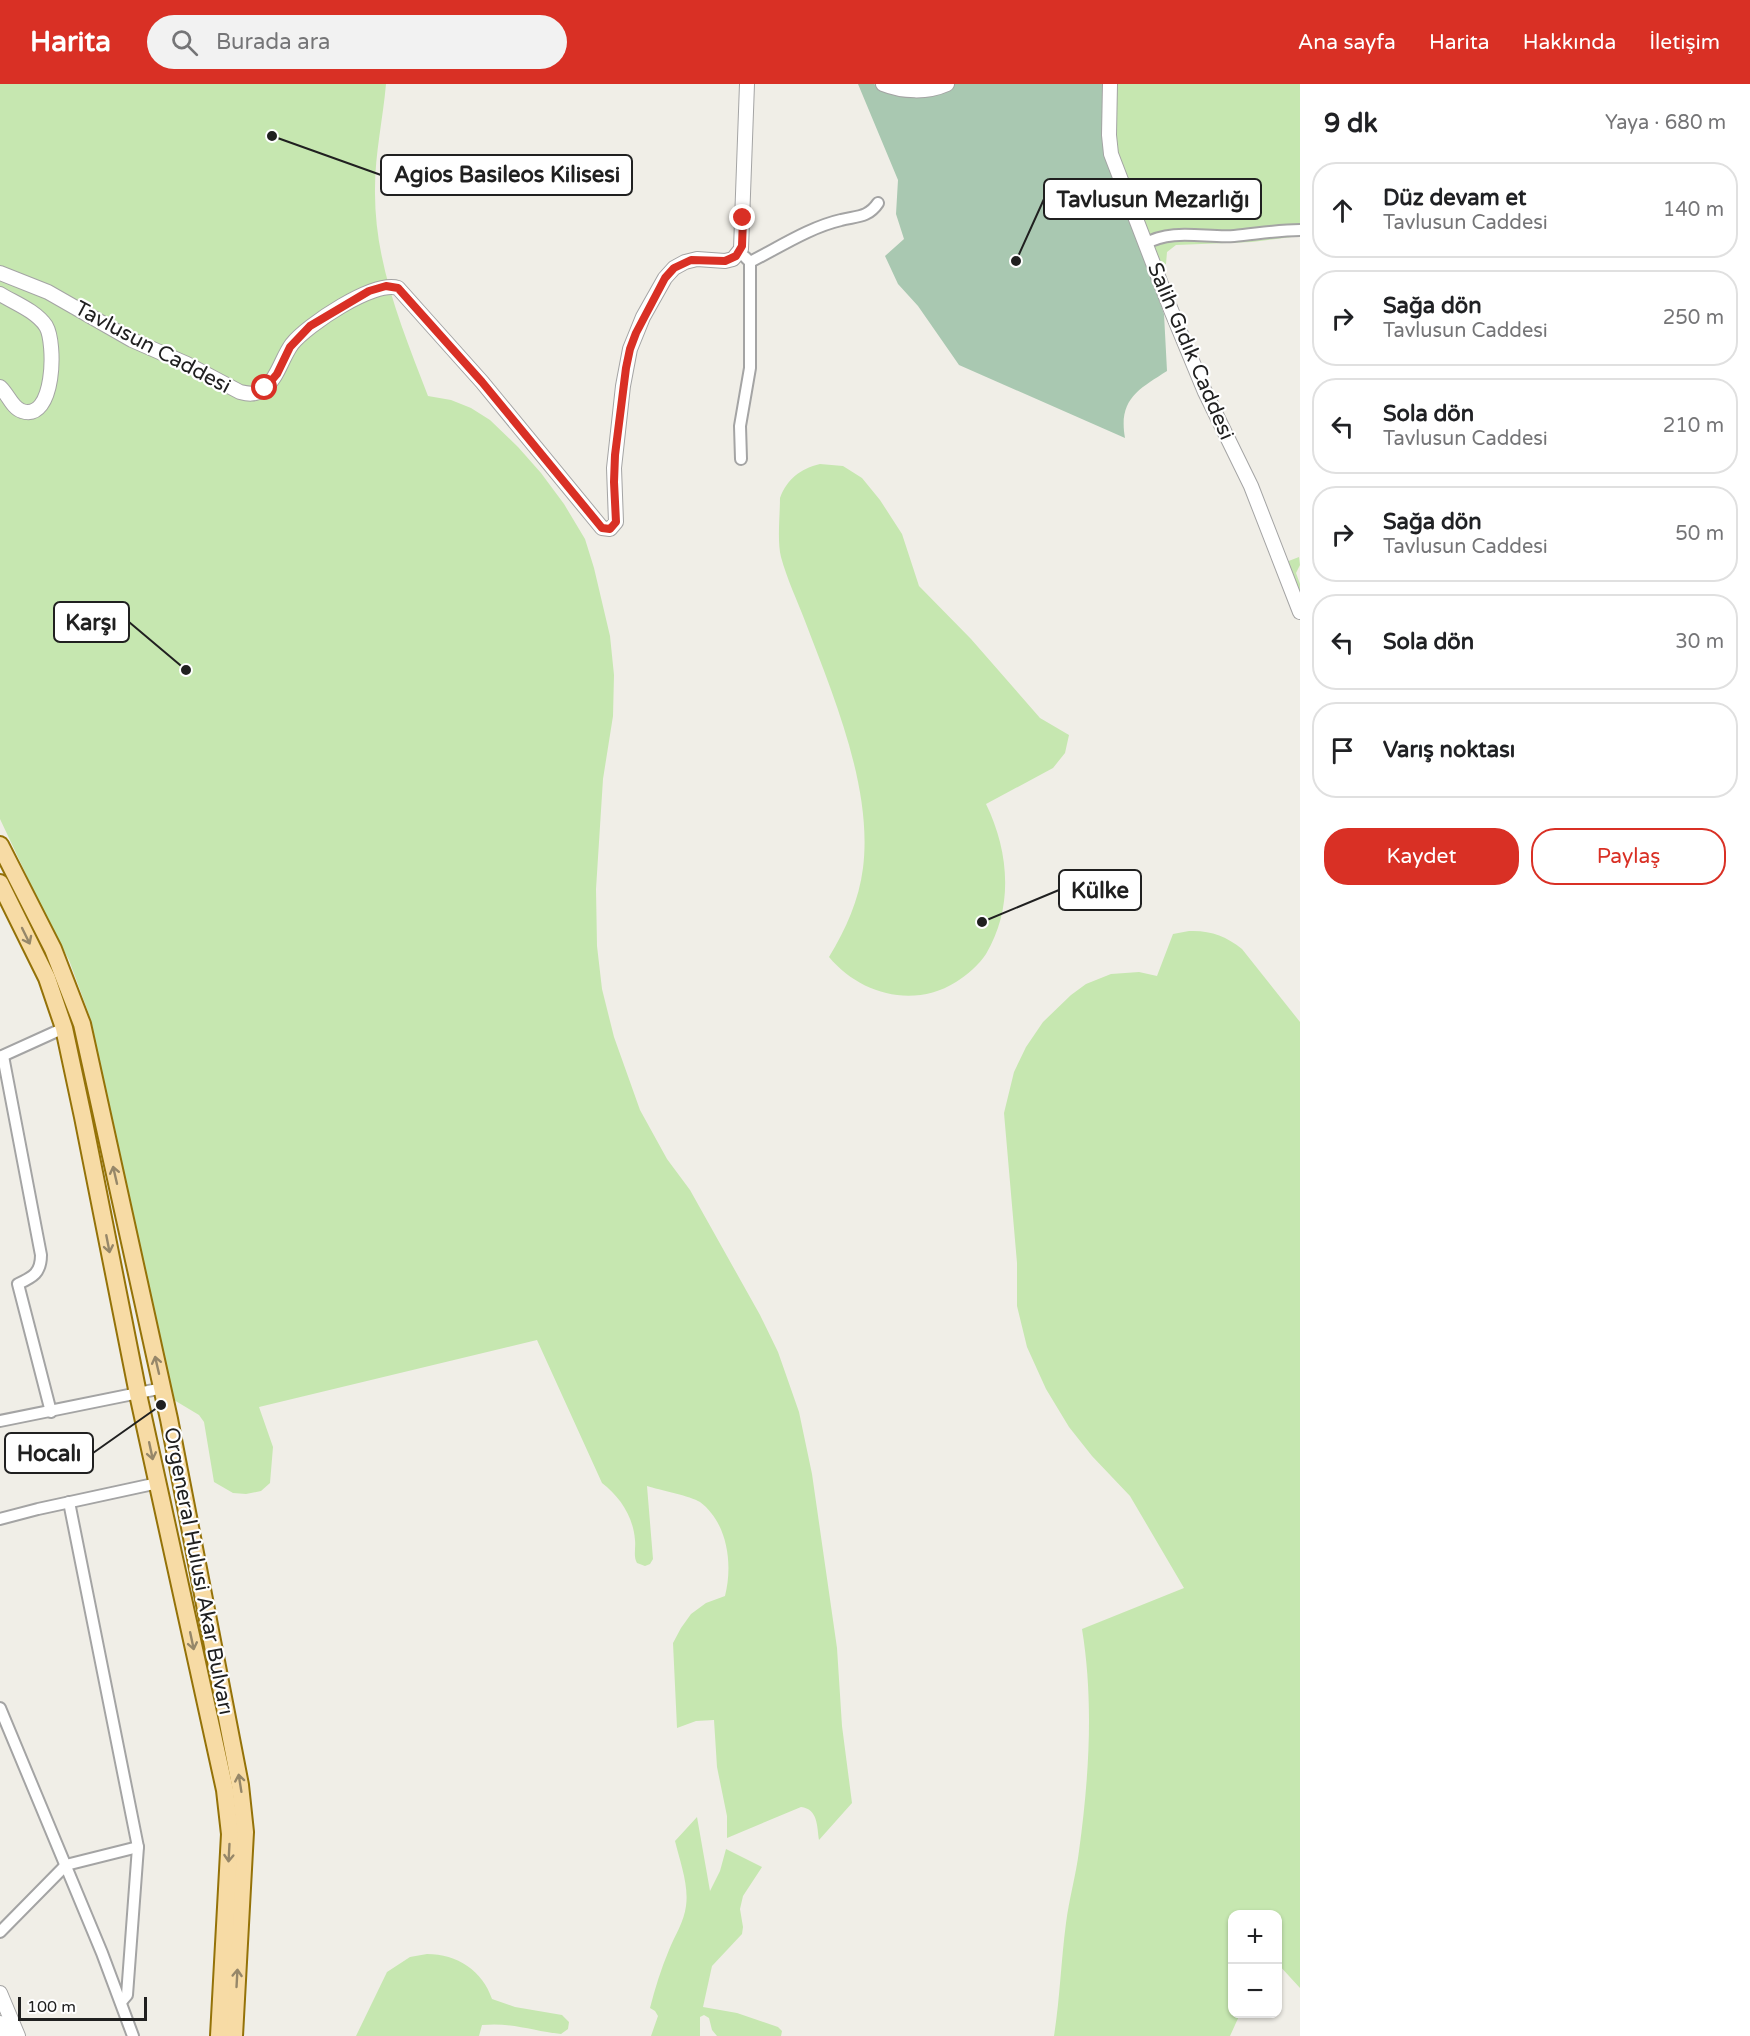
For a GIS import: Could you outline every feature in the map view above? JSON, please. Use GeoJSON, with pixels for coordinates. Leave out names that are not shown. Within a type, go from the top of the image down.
{"type":"FeatureCollection","features":[{"type":"Feature","properties":{"kind":"main road","name":"Orgeneral Hulusi Akar Bulvarı"},"geometry":{"type":"LineString","coordinates":[[0,845],[53,949],[82,1024],[163,1388],[240,1785],[245,1832],[234,2036]]}},
{"type":"Feature","properties":{"kind":"main road","name":"Orgeneral Hulusi Akar Bulvarı"},"geometry":{"type":"LineString","coordinates":[[0,883],[47,978],[63,1028],[138,1394],[225,1790],[230,1834],[219,2036]]}},
{"type":"Feature","properties":{"kind":"street"},"geometry":{"type":"LineString","coordinates":[[883,84],[900,90],[913,91],[947,84]]}},
{"type":"Feature","properties":{"kind":"street","name":"Salih Gıdık Caddesi"},"geometry":{"type":"LineString","coordinates":[[1110,84],[1108,135],[1110,148],[1145,244],[1192,360],[1263,514],[1300,612]]}},
{"type":"Feature","properties":{"kind":"street"},"geometry":{"type":"LineString","coordinates":[[741,459],[740,426],[750,368],[741,258],[746,85]]}},
{"type":"Feature","properties":{"kind":"street"},"geometry":{"type":"LineString","coordinates":[[741,258],[820,226],[866,215],[878,203]]}},
{"type":"Feature","properties":{"kind":"street"},"geometry":{"type":"LineString","coordinates":[[1145,244],[1158,237],[1171,235],[1218,237],[1300,230]]}},
{"type":"Feature","properties":{"kind":"street","name":"Tavlusun Caddesi"},"geometry":{"type":"LineString","coordinates":[[0,273],[48,292],[132,340],[187,364],[240,392],[250,394],[270,384],[290,347],[310,326],[369,291],[386,286],[398,288],[482,382],[602,528],[607,530],[614,527],[616,522],[614,468],[626,368],[630,349],[643,317],[665,278],[674,268],[691,260],[725,261],[741,258]]}},
{"type":"Feature","properties":{"kind":"street","name":"Tavlusun Caddesi"},"geometry":{"type":"LineString","coordinates":[[0,294],[38,318],[48,330],[51,346],[48,391],[45,402],[41,406],[34,411],[22,411],[0,387]]}},
{"type":"Feature","properties":{"kind":"street"},"geometry":{"type":"LineString","coordinates":[[51,1412],[18,1284],[36,1276],[40,1266],[40,1255],[2,1057],[63,1028]]}},
{"type":"Feature","properties":{"kind":"street"},"geometry":{"type":"LineString","coordinates":[[0,1421],[163,1388]]}},
{"type":"Feature","properties":{"kind":"street"},"geometry":{"type":"LineString","coordinates":[[0,1519],[158,1483]]}},
{"type":"Feature","properties":{"kind":"street"},"geometry":{"type":"LineString","coordinates":[[69,1502],[138,1847],[127,1993],[121,2002]]}},
{"type":"Feature","properties":{"kind":"street"},"geometry":{"type":"LineString","coordinates":[[0,1708],[66,1864],[133,2036]]}},
{"type":"Feature","properties":{"kind":"street"},"geometry":{"type":"LineString","coordinates":[[0,1932],[66,1864],[138,1847]]}},
{"type":"Feature","properties":{"kind":"street"},"geometry":{"type":"LineString","coordinates":[[0,1993],[18,2036]]}},
{"type":"Feature","properties":{"kind":"street"},"geometry":{"type":"LineString","coordinates":[[0,2024],[5,2036]]}},
{"type":"Feature","properties":{"kind":"green space"},"geometry":{"type":"Polygon","coordinates":[[[0,84],[386,84],[375,176],[379,243],[391,294],[428,396],[451,400],[471,408],[490,420],[518,447],[564,504],[585,539],[594,568],[610,636],[614,675],[613,716],[603,779],[596,889],[597,946],[602,989],[614,1037],[640,1110],[667,1159],[690,1190],[760,1315],[778,1352],[799,1412],[812,1474],[837,1648],[842,1726],[852,1803],[819,1840],[814,1815],[807,1808],[801,1807],[727,1838],[727,1816],[717,1767],[714,1720],[696,1721],[677,1728],[673,1643],[691,1614],[706,1603],[725,1596],[728,1558],[722,1533],[717,1521],[700,1502],[647,1486],[653,1559],[645,1566],[637,1563],[632,1523],[620,1501],[602,1483],[537,1340],[259,1407],[273,1447],[270,1483],[261,1491],[246,1494],[233,1493],[214,1482],[204,1422],[199,1415],[169,1397],[90,1017],[69,960],[0,819],[0,84]]]}},
{"type":"Feature","properties":{"kind":"green space"},"geometry":{"type":"Polygon","coordinates":[[[858,84],[874,84],[893,95],[911,97],[945,91],[954,84],[1105,84],[1102,129],[1164,314],[1167,371],[1140,390],[1128,404],[1124,425],[1125,438],[959,365],[918,306],[898,284],[885,256],[904,239],[896,214],[898,180],[858,84]]]}},
{"type":"Feature","properties":{"kind":"green space"},"geometry":{"type":"Polygon","coordinates":[[[1105,84],[1300,84],[1300,236],[1252,242],[1176,245],[1167,252],[1166,264],[1149,272],[1102,129],[1105,84]]]}},
{"type":"Feature","properties":{"kind":"green space"},"geometry":{"type":"Polygon","coordinates":[[[820,464],[843,466],[862,478],[880,500],[902,534],[919,586],[971,639],[1040,718],[1069,735],[1065,753],[1053,768],[986,804],[1000,841],[1005,879],[1001,917],[995,936],[986,954],[968,973],[956,982],[922,995],[905,996],[871,988],[842,970],[829,957],[851,914],[861,880],[865,837],[862,806],[848,742],[783,565],[779,536],[780,498],[786,485],[806,469],[820,464]]]}},
{"type":"Feature","properties":{"kind":"green space"},"geometry":{"type":"Polygon","coordinates":[[[1299,557],[1300,565],[1296,573],[1300,584],[1300,602],[1286,562],[1299,557]]]}},
{"type":"Feature","properties":{"kind":"green space"},"geometry":{"type":"Polygon","coordinates":[[[1189,931],[1204,932],[1217,935],[1242,949],[1300,1022],[1300,1988],[1282,1968],[1282,1910],[1228,1910],[1228,2018],[1238,2018],[1230,2036],[1054,2036],[1066,1923],[1079,1851],[1088,1768],[1088,1684],[1082,1629],[1184,1588],[1130,1496],[1092,1456],[1069,1427],[1046,1389],[1027,1347],[1017,1306],[1017,1263],[1004,1113],[1014,1072],[1026,1047],[1043,1022],[1086,984],[1111,974],[1139,972],[1157,976],[1173,934],[1189,931]]]}},
{"type":"Feature","properties":{"kind":"green space"},"geometry":{"type":"Polygon","coordinates":[[[697,1817],[710,1891],[720,1871],[726,1849],[762,1867],[743,1896],[740,1909],[742,1934],[712,1966],[703,2007],[737,2013],[778,2027],[782,2031],[781,2036],[717,2036],[712,2030],[709,2018],[704,2015],[700,2017],[700,2036],[651,2036],[658,2016],[650,2008],[663,1964],[685,1912],[687,1898],[675,1841],[697,1817]]]}},
{"type":"Feature","properties":{"kind":"green space"},"geometry":{"type":"Polygon","coordinates":[[[427,1954],[449,1957],[467,1966],[482,1980],[492,1999],[515,2007],[562,2015],[569,2022],[568,2029],[561,2034],[493,2024],[482,2025],[479,2036],[356,2036],[387,1972],[410,1957],[427,1954]]]}},
{"type":"Feature","properties":{"kind":"place","name":"Agios Basileos Kilisesi"},"geometry":{"type":"Point","coordinates":[272,136]}},
{"type":"Feature","properties":{"kind":"place","name":"Tavlusun Mezarlığı"},"geometry":{"type":"Point","coordinates":[1016,261]}},
{"type":"Feature","properties":{"kind":"place","name":"Karşı"},"geometry":{"type":"Point","coordinates":[186,670]}},
{"type":"Feature","properties":{"kind":"place","name":"Külke"},"geometry":{"type":"Point","coordinates":[982,922]}},
{"type":"Feature","properties":{"kind":"place","name":"Hocalı"},"geometry":{"type":"Point","coordinates":[161,1405]}},
{"type":"Feature","properties":{"kind":"route"},"geometry":{"type":"LineString","coordinates":[[265,388],[277,374],[290,347],[310,326],[369,291],[386,286],[398,288],[482,382],[602,528],[610,529],[616,522],[614,468],[623,386],[630,349],[636,333],[665,278],[679,264],[691,260],[725,261],[733,259],[740,252],[743,218]]}}]}
